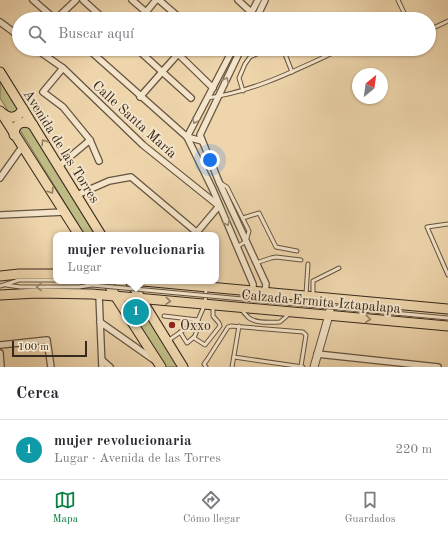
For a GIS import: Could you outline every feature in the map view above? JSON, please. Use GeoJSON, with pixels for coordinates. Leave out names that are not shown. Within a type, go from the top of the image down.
{"type":"FeatureCollection","features":[{"type":"Feature","properties":{"kind":"main road","name":"Avenida de las Torres"},"geometry":{"type":"LineString","coordinates":[[0,72],[99,232]]}},
{"type":"Feature","properties":{"kind":"main road"},"geometry":{"type":"LineString","coordinates":[[1,112],[6,117],[14,118],[23,109]]}},
{"type":"Feature","properties":{"kind":"main road"},"geometry":{"type":"LineString","coordinates":[[1,112],[14,135],[77,232]]}},
{"type":"Feature","properties":{"kind":"main road"},"geometry":{"type":"LineString","coordinates":[[14,135],[16,127],[20,123],[26,122],[33,125]]}},
{"type":"Feature","properties":{"kind":"main road"},"geometry":{"type":"LineString","coordinates":[[0,276],[19,274],[53,274]]}},
{"type":"Feature","properties":{"kind":"main road"},"geometry":{"type":"LineString","coordinates":[[109,284],[160,365]]}},
{"type":"Feature","properties":{"kind":"main road"},"geometry":{"type":"LineString","coordinates":[[132,284],[183,367]]}},
{"type":"Feature","properties":{"kind":"main road","name":"Calzada Ermita Iztapalapa"},"geometry":{"type":"LineString","coordinates":[[180,284],[448,309]]}},
{"type":"Feature","properties":{"kind":"main road","name":"Calzada Ermita Iztapalapa"},"geometry":{"type":"LineString","coordinates":[[0,295],[37,293],[116,296],[448,326]]}},
{"type":"Feature","properties":{"kind":"street"},"geometry":{"type":"LineString","coordinates":[[33,0],[48,12]]}},
{"type":"Feature","properties":{"kind":"street"},"geometry":{"type":"LineString","coordinates":[[63,12],[76,0]]}},
{"type":"Feature","properties":{"kind":"street"},"geometry":{"type":"LineString","coordinates":[[83,0],[96,12]]}},
{"type":"Feature","properties":{"kind":"street"},"geometry":{"type":"LineString","coordinates":[[132,0],[146,12],[158,0],[173,12]]}},
{"type":"Feature","properties":{"kind":"street"},"geometry":{"type":"LineString","coordinates":[[238,0],[251,12]]}},
{"type":"Feature","properties":{"kind":"street"},"geometry":{"type":"LineString","coordinates":[[252,12],[258,0]]}},
{"type":"Feature","properties":{"kind":"street"},"geometry":{"type":"LineString","coordinates":[[259,12],[265,0]]}},
{"type":"Feature","properties":{"kind":"street"},"geometry":{"type":"LineString","coordinates":[[0,22],[12,31]]}},
{"type":"Feature","properties":{"kind":"street","name":"Calle Santa María"},"geometry":{"type":"LineString","coordinates":[[46,56],[62,68],[142,145],[219,206]]}},
{"type":"Feature","properties":{"kind":"street"},"geometry":{"type":"LineString","coordinates":[[96,56],[140,97],[187,137],[213,190],[253,284],[253,291]]}},
{"type":"Feature","properties":{"kind":"street"},"geometry":{"type":"LineString","coordinates":[[145,56],[191,98]]}},
{"type":"Feature","properties":{"kind":"street"},"geometry":{"type":"LineString","coordinates":[[140,97],[176,56]]}},
{"type":"Feature","properties":{"kind":"street"},"geometry":{"type":"LineString","coordinates":[[180,56],[213,88]]}},
{"type":"Feature","properties":{"kind":"street"},"geometry":{"type":"LineString","coordinates":[[187,137],[229,56]]}},
{"type":"Feature","properties":{"kind":"street"},"geometry":{"type":"LineString","coordinates":[[238,56],[200,135],[219,182],[266,284],[265,292]]}},
{"type":"Feature","properties":{"kind":"street"},"geometry":{"type":"LineString","coordinates":[[62,68],[43,92],[63,107],[90,140],[99,161]]}},
{"type":"Feature","properties":{"kind":"street"},"geometry":{"type":"LineString","coordinates":[[187,137],[202,141]]}},
{"type":"Feature","properties":{"kind":"street"},"geometry":{"type":"LineString","coordinates":[[59,166],[90,140]]}},
{"type":"Feature","properties":{"kind":"street"},"geometry":{"type":"LineString","coordinates":[[0,178],[22,147]]}},
{"type":"Feature","properties":{"kind":"street"},"geometry":{"type":"LineString","coordinates":[[77,196],[109,181],[132,177],[195,231],[198,231],[219,206]]}},
{"type":"Feature","properties":{"kind":"street"},"geometry":{"type":"LineString","coordinates":[[202,193],[209,194],[219,182]]}},
{"type":"Feature","properties":{"kind":"street"},"geometry":{"type":"LineString","coordinates":[[0,215],[64,212]]}},
{"type":"Feature","properties":{"kind":"street"},"geometry":{"type":"LineString","coordinates":[[99,295],[102,367]]}},
{"type":"Feature","properties":{"kind":"street"},"geometry":{"type":"LineString","coordinates":[[314,367],[329,315],[332,298]]}},
{"type":"Feature","properties":{"kind":"street"},"geometry":{"type":"LineString","coordinates":[[100,322],[160,365]]}},
{"type":"Feature","properties":{"kind":"street"},"geometry":{"type":"LineString","coordinates":[[0,345],[47,340],[51,367]]}},
{"type":"Feature","properties":{"kind":"street"},"geometry":{"type":"LineString","coordinates":[[0,353],[2,367]]}},
{"type":"Feature","properties":{"kind":"street"},"geometry":{"type":"LineString","coordinates":[[317,354],[438,367]]}},
{"type":"Feature","properties":{"kind":"street"},"geometry":{"type":"LineString","coordinates":[[102,360],[110,367]]}},
{"type":"Feature","properties":{"kind":"lane"},"geometry":{"type":"LineString","coordinates":[[398,0],[404,12]]}},
{"type":"Feature","properties":{"kind":"lane"},"geometry":{"type":"LineString","coordinates":[[436,27],[448,21]]}},
{"type":"Feature","properties":{"kind":"lane"},"geometry":{"type":"LineString","coordinates":[[243,91],[239,78],[245,64],[252,56]]}},
{"type":"Feature","properties":{"kind":"lane"},"geometry":{"type":"LineString","coordinates":[[286,56],[292,72]]}},
{"type":"Feature","properties":{"kind":"lane"},"geometry":{"type":"LineString","coordinates":[[207,98],[243,91],[292,72],[326,56]]}},
{"type":"Feature","properties":{"kind":"lane"},"geometry":{"type":"LineString","coordinates":[[219,182],[227,187],[249,231],[246,241],[237,247]]}},
{"type":"Feature","properties":{"kind":"lane"},"geometry":{"type":"LineString","coordinates":[[243,218],[259,213],[276,247],[297,251]]}},
{"type":"Feature","properties":{"kind":"lane"},"geometry":{"type":"LineString","coordinates":[[448,224],[427,227],[448,275]]}},
{"type":"Feature","properties":{"kind":"lane"},"geometry":{"type":"LineString","coordinates":[[256,263],[276,257],[301,260]]}},
{"type":"Feature","properties":{"kind":"lane"},"geometry":{"type":"LineString","coordinates":[[308,264],[310,296]]}},
{"type":"Feature","properties":{"kind":"lane"},"geometry":{"type":"LineString","coordinates":[[310,296],[314,281],[339,268]]}},
{"type":"Feature","properties":{"kind":"lane"},"geometry":{"type":"LineString","coordinates":[[0,286],[19,280],[53,280]]}},
{"type":"Feature","properties":{"kind":"lane"},"geometry":{"type":"LineString","coordinates":[[89,284],[448,318]]}},
{"type":"Feature","properties":{"kind":"lane"},"geometry":{"type":"LineString","coordinates":[[6,285],[20,287],[79,287],[92,285]]}},
{"type":"Feature","properties":{"kind":"lane"},"geometry":{"type":"LineString","coordinates":[[194,337],[205,345],[220,326],[219,322],[213,316],[209,305],[206,287]]}},
{"type":"Feature","properties":{"kind":"lane"},"geometry":{"type":"LineString","coordinates":[[167,341],[198,320],[209,305]]}},
{"type":"Feature","properties":{"kind":"lane"},"geometry":{"type":"LineString","coordinates":[[240,307],[249,318],[268,322],[282,321],[290,312]]}},
{"type":"Feature","properties":{"kind":"lane"},"geometry":{"type":"LineString","coordinates":[[164,316],[198,320]]}},
{"type":"Feature","properties":{"kind":"lane"},"geometry":{"type":"LineString","coordinates":[[180,332],[187,343],[194,337],[199,325],[198,320]]}},
{"type":"Feature","properties":{"kind":"lane"},"geometry":{"type":"LineString","coordinates":[[267,329],[268,322]]}},
{"type":"Feature","properties":{"kind":"lane"},"geometry":{"type":"LineString","coordinates":[[206,367],[204,364],[228,327],[231,326],[303,332],[306,335],[302,367],[234,357]]}},
{"type":"Feature","properties":{"kind":"lane"},"geometry":{"type":"LineString","coordinates":[[232,367],[239,326]]}},
{"type":"Feature","properties":{"kind":"shaded area"},"geometry":{"type":"Polygon","coordinates":[[[0,80],[95,232],[83,232],[0,98],[0,80]]]}},
{"type":"Feature","properties":{"kind":"shaded area"},"geometry":{"type":"Polygon","coordinates":[[[122,301],[139,303],[179,367],[164,367],[122,301]]]}},
{"type":"Feature","properties":{"kind":"place","name":"mujer revolucionaria"},"geometry":{"type":"Point","coordinates":[136,312]}},
{"type":"Feature","properties":{"kind":"place","name":"Oxxo"},"geometry":{"type":"Point","coordinates":[172,325]}}]}
